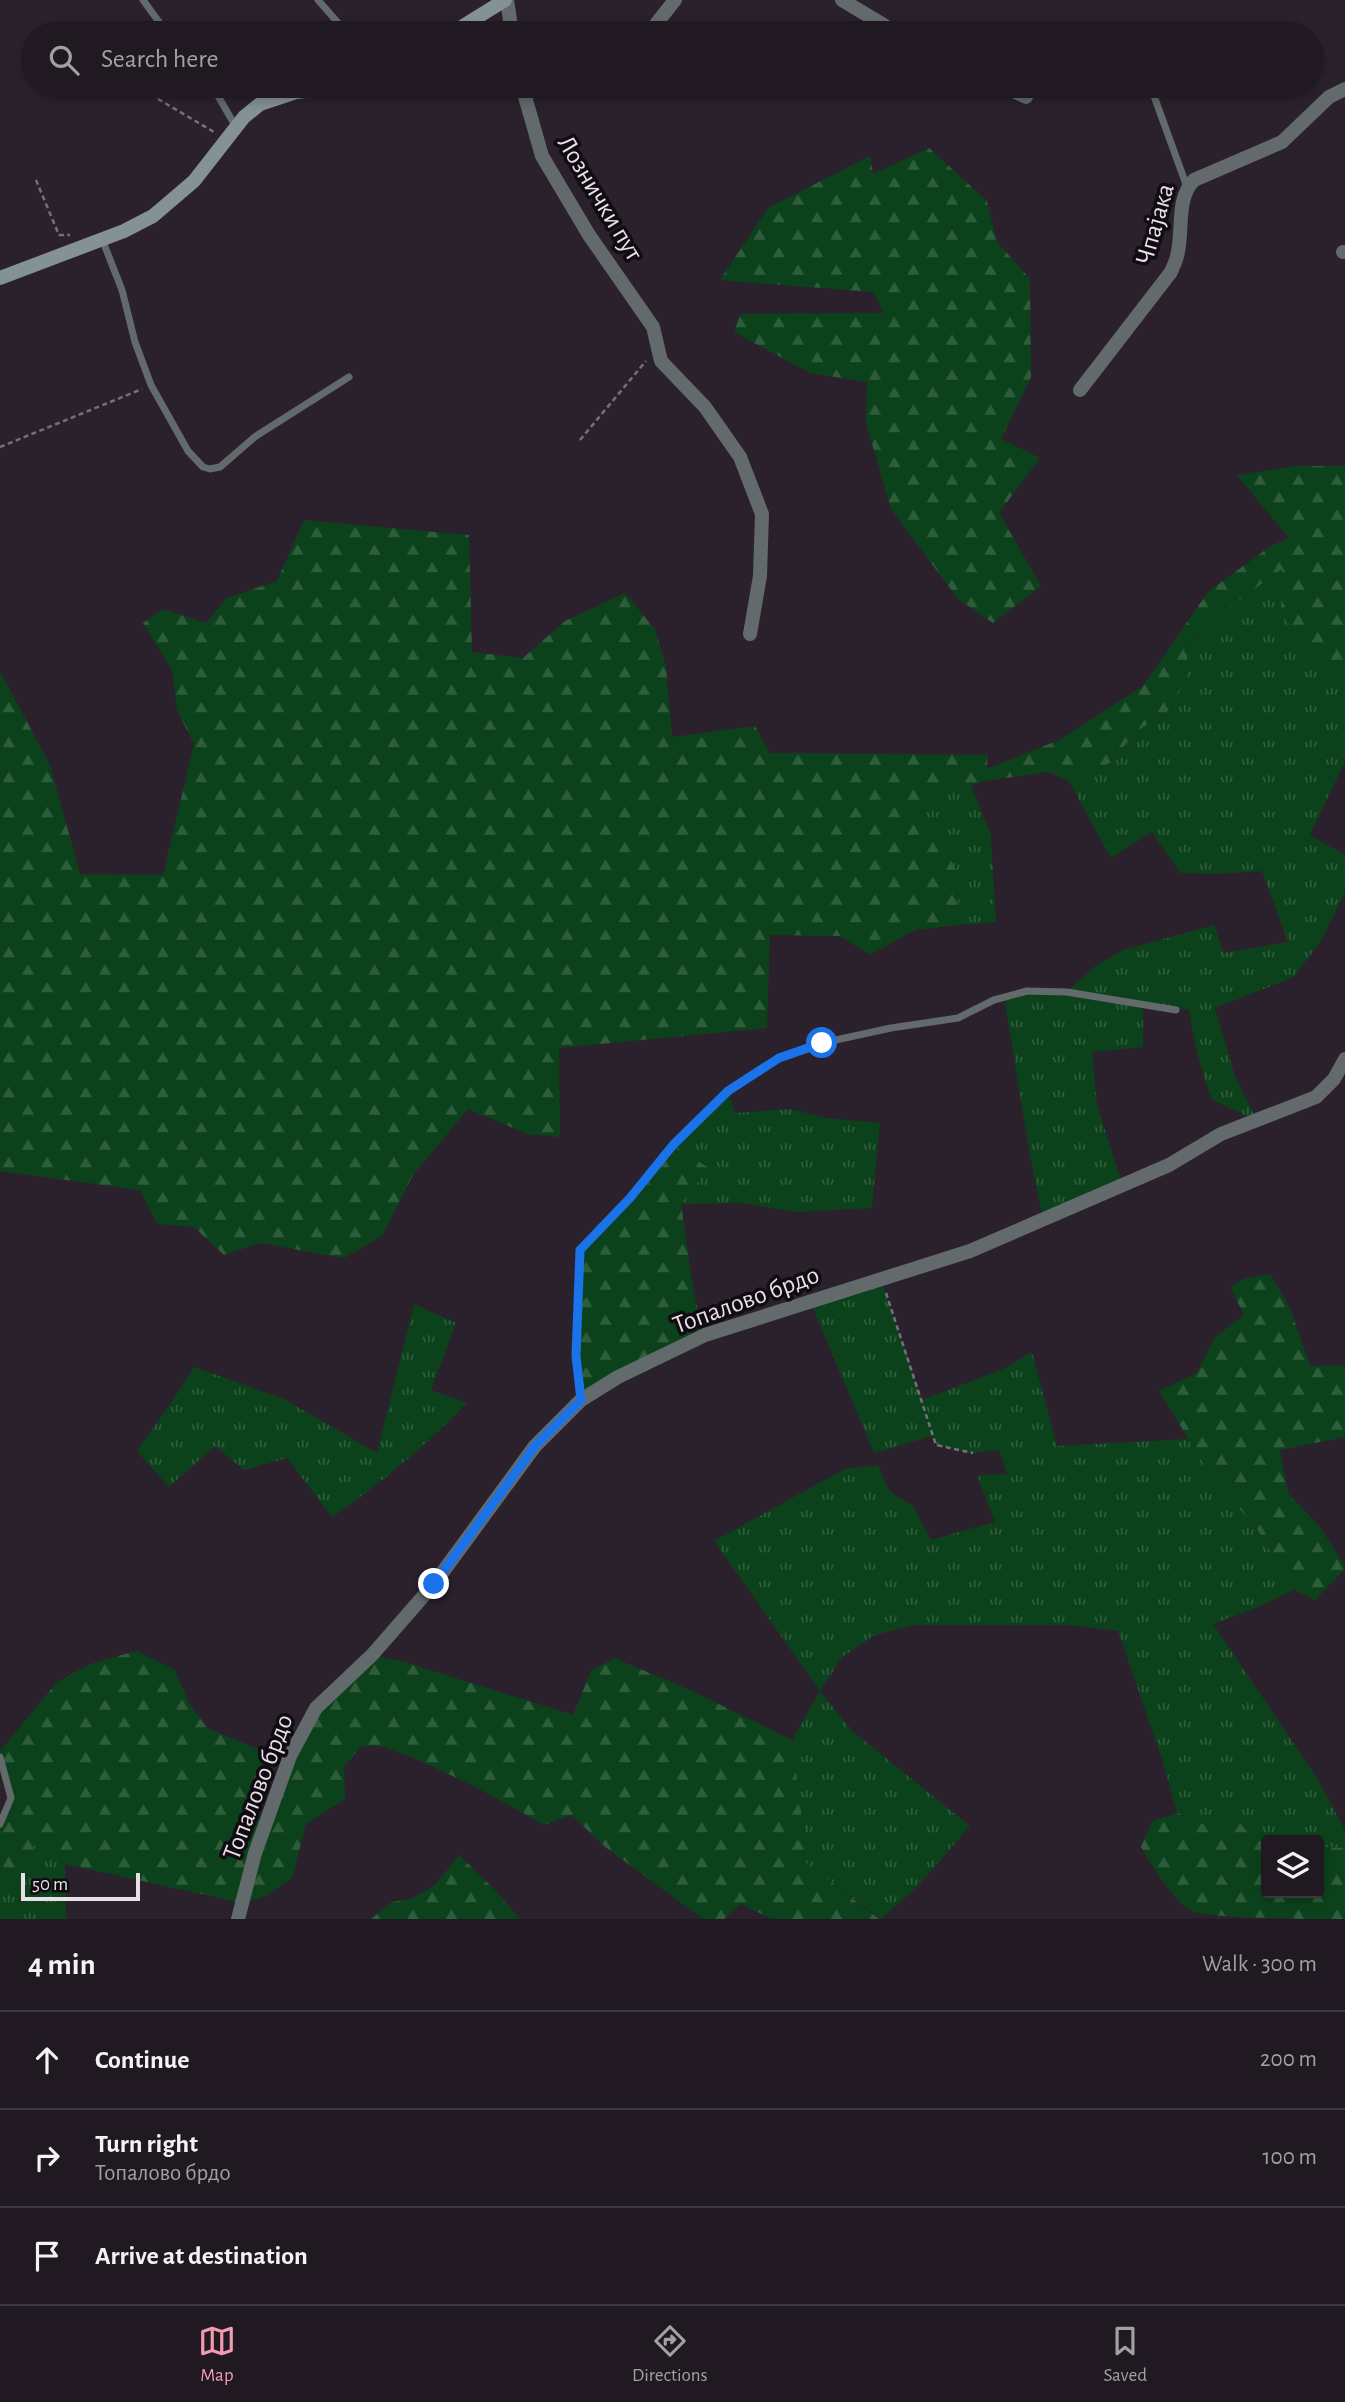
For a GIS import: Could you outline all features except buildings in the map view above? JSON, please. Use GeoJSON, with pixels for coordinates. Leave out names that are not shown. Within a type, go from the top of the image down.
{"type":"FeatureCollection","features":[{"type":"Feature","properties":{"kind":"street"},"geometry":{"type":"LineString","coordinates":[[472,21],[506,0],[510,21]]}},
{"type":"Feature","properties":{"kind":"street"},"geometry":{"type":"LineString","coordinates":[[658,21],[675,0]]}},
{"type":"Feature","properties":{"kind":"street"},"geometry":{"type":"LineString","coordinates":[[842,0],[877,21]]}},
{"type":"Feature","properties":{"kind":"street","name":"Чпајака"},"geometry":{"type":"LineString","coordinates":[[1080,390],[1171,272],[1178,255],[1187,187],[1194,180],[1282,142],[1329,97],[1345,89]]}},
{"type":"Feature","properties":{"kind":"street"},"geometry":{"type":"LineString","coordinates":[[0,278],[96,242],[153,216],[181,193],[207,165],[252,108],[276,98]]}},
{"type":"Feature","properties":{"kind":"street","name":"Лознички пут"},"geometry":{"type":"LineString","coordinates":[[525,98],[542,156],[589,235],[653,327],[657,347]]}},
{"type":"Feature","properties":{"kind":"street"},"geometry":{"type":"LineString","coordinates":[[657,347],[661,362],[705,407],[740,457],[762,514],[760,576],[750,634]]}},
{"type":"Feature","properties":{"kind":"street","name":"Топалово брдо"},"geometry":{"type":"LineString","coordinates":[[238,1919],[255,1853],[290,1756],[316,1708],[372,1655],[434,1584],[535,1446],[581,1400],[618,1377],[705,1335],[970,1251],[1170,1165],[1221,1134],[1316,1097],[1334,1079],[1345,1059]]}},
{"type":"Feature","properties":{"kind":"lane"},"geometry":{"type":"LineString","coordinates":[[143,0],[158,21]]}},
{"type":"Feature","properties":{"kind":"lane"},"geometry":{"type":"LineString","coordinates":[[318,0],[336,21]]}},
{"type":"Feature","properties":{"kind":"lane"},"geometry":{"type":"LineString","coordinates":[[219,98],[236,127]]}},
{"type":"Feature","properties":{"kind":"lane"},"geometry":{"type":"LineString","coordinates":[[1155,98],[1187,187]]}},
{"type":"Feature","properties":{"kind":"lane"},"geometry":{"type":"LineString","coordinates":[[96,242],[122,290],[135,342],[151,385],[188,451],[203,467],[220,467],[256,436],[349,377]]}},
{"type":"Feature","properties":{"kind":"lane"},"geometry":{"type":"LineString","coordinates":[[581,1400],[576,1356],[580,1250],[630,1198],[673,1145],[728,1091],[779,1058],[822,1043],[891,1028],[958,1018],[994,1000],[1027,991],[1067,992],[1176,1010]]}},
{"type":"Feature","properties":{"kind":"lane"},"geometry":{"type":"LineString","coordinates":[[0,1757],[11,1798],[0,1824]]}},
{"type":"Feature","properties":{"kind":"path"},"geometry":{"type":"LineString","coordinates":[[156,98],[226,139]]}},
{"type":"Feature","properties":{"kind":"path"},"geometry":{"type":"LineString","coordinates":[[36,180],[59,235],[84,235],[96,242]]}},
{"type":"Feature","properties":{"kind":"path"},"geometry":{"type":"LineString","coordinates":[[580,440],[657,347]]}},
{"type":"Feature","properties":{"kind":"path"},"geometry":{"type":"LineString","coordinates":[[0,447],[151,385]]}},
{"type":"Feature","properties":{"kind":"path"},"geometry":{"type":"LineString","coordinates":[[881,1280],[936,1445],[973,1454]]}},
{"type":"Feature","properties":{"kind":"green space"},"geometry":{"type":"Polygon","coordinates":[[[929,148],[987,201],[997,242],[1030,279],[1031,377],[1001,439],[1040,458],[999,513],[1041,586],[993,623],[958,599],[891,509],[866,423],[867,382],[810,373],[734,332],[740,314],[884,313],[873,292],[720,280],[768,208],[870,156],[873,174],[929,148]]]}},
{"type":"Feature","properties":{"kind":"green space"},"geometry":{"type":"Polygon","coordinates":[[[1296,466],[1345,466],[1345,668],[1332,670],[1304,648],[1281,609],[1282,569],[1231,606],[1187,646],[1187,670],[1174,707],[1137,731],[1110,763],[1068,780],[1048,772],[985,781],[916,801],[957,871],[958,925],[914,930],[870,955],[840,936],[770,935],[767,1028],[559,1048],[560,1137],[527,1134],[468,1109],[413,1175],[382,1236],[344,1258],[260,1243],[224,1255],[194,1227],[157,1224],[140,1190],[0,1171],[0,671],[50,765],[80,874],[163,875],[194,744],[177,710],[172,670],[143,623],[163,609],[206,623],[227,598],[277,581],[304,520],[469,535],[472,652],[523,658],[565,621],[625,593],[655,629],[666,666],[672,737],[755,726],[770,753],[988,755],[987,769],[1059,740],[1143,686],[1208,592],[1269,547],[1289,538],[1237,475],[1296,466]]]}},
{"type":"Feature","properties":{"kind":"green space"},"geometry":{"type":"Polygon","coordinates":[[[1282,569],[1281,609],[1304,648],[1332,670],[1345,668],[1345,761],[1310,835],[1345,855],[1345,892],[1322,939],[1294,977],[1215,1008],[1235,1076],[1257,1121],[1211,1099],[1197,1053],[1189,1010],[1143,1005],[1143,1047],[1092,1052],[1097,1105],[1121,1181],[1043,1219],[1004,997],[1027,991],[1067,992],[1094,967],[1123,950],[1214,925],[1224,953],[1288,942],[1262,871],[1180,873],[1152,832],[1111,858],[1068,780],[1110,763],[1137,731],[1174,707],[1187,671],[1187,647],[1231,606],[1282,569]]]}},
{"type":"Feature","properties":{"kind":"green space"},"geometry":{"type":"Polygon","coordinates":[[[971,785],[991,836],[996,922],[958,925],[957,871],[916,801],[971,785]]]}},
{"type":"Feature","properties":{"kind":"green space"},"geometry":{"type":"Polygon","coordinates":[[[728,1091],[735,1113],[790,1109],[826,1118],[880,1123],[872,1208],[797,1212],[741,1203],[681,1204],[673,1145],[728,1091]]]}},
{"type":"Feature","properties":{"kind":"green space"},"geometry":{"type":"Polygon","coordinates":[[[673,1145],[709,1168],[681,1204],[694,1294],[705,1335],[581,1400],[576,1356],[580,1250],[673,1145]]]}},
{"type":"Feature","properties":{"kind":"green space"},"geometry":{"type":"Polygon","coordinates":[[[1270,1274],[1290,1308],[1310,1366],[1345,1365],[1345,1437],[1280,1450],[1288,1493],[1320,1527],[1345,1566],[1315,1600],[1294,1590],[1257,1529],[1211,1476],[1159,1391],[1197,1373],[1214,1338],[1244,1315],[1230,1287],[1243,1279],[1270,1274]]]}},
{"type":"Feature","properties":{"kind":"green space"},"geometry":{"type":"Polygon","coordinates":[[[881,1280],[922,1400],[1003,1369],[1032,1352],[1057,1446],[1190,1439],[1211,1476],[1257,1529],[1294,1590],[1213,1624],[1317,1778],[1345,1830],[1345,1848],[1324,1847],[1324,1835],[1261,1835],[1261,1840],[1257,1840],[1232,1816],[1209,1825],[1177,1813],[1163,1762],[1118,1631],[1070,1625],[913,1625],[875,1635],[842,1657],[820,1691],[714,1541],[845,1469],[878,1465],[890,1492],[913,1506],[931,1540],[995,1522],[977,1475],[1007,1474],[999,1450],[973,1453],[936,1445],[932,1436],[874,1453],[810,1301],[881,1280]]]}},
{"type":"Feature","properties":{"kind":"green space"},"geometry":{"type":"Polygon","coordinates":[[[414,1304],[456,1323],[431,1390],[467,1403],[402,1464],[332,1517],[287,1458],[244,1470],[215,1446],[169,1487],[137,1451],[194,1367],[284,1399],[377,1453],[414,1304]]]}},
{"type":"Feature","properties":{"kind":"green space"},"geometry":{"type":"Polygon","coordinates":[[[136,1651],[174,1669],[189,1703],[207,1728],[265,1752],[242,1824],[268,1816],[316,1708],[372,1655],[405,1662],[573,1715],[591,1671],[614,1658],[690,1690],[792,1740],[805,1862],[879,1919],[772,1919],[741,1904],[724,1919],[703,1919],[604,1846],[572,1815],[544,1825],[444,1772],[403,1754],[376,1746],[362,1746],[344,1766],[345,1799],[306,1824],[292,1878],[266,1896],[242,1903],[65,1864],[45,1834],[0,1885],[0,1824],[11,1798],[0,1751],[57,1682],[90,1664],[136,1651]]]}},
{"type":"Feature","properties":{"kind":"green space"},"geometry":{"type":"Polygon","coordinates":[[[820,1691],[851,1730],[970,1826],[917,1887],[881,1919],[805,1862],[792,1740],[820,1691]]]}},
{"type":"Feature","properties":{"kind":"green space"},"geometry":{"type":"Polygon","coordinates":[[[1177,1813],[1209,1825],[1232,1816],[1261,1841],[1261,1898],[1324,1898],[1324,1847],[1345,1848],[1345,1919],[1241,1917],[1191,1911],[1170,1890],[1141,1847],[1152,1821],[1177,1813]]]}},
{"type":"Feature","properties":{"kind":"green space"},"geometry":{"type":"Polygon","coordinates":[[[45,1834],[65,1864],[66,1919],[0,1919],[0,1885],[45,1834]]]}},
{"type":"Feature","properties":{"kind":"green space"},"geometry":{"type":"Polygon","coordinates":[[[459,1855],[520,1919],[371,1919],[392,1902],[411,1899],[435,1885],[459,1855]]]}},
{"type":"Feature","properties":{"kind":"route"},"geometry":{"type":"LineString","coordinates":[[434,1584],[535,1446],[581,1400],[576,1356],[580,1250],[630,1198],[673,1145],[728,1091],[779,1058],[822,1043]]}}]}
